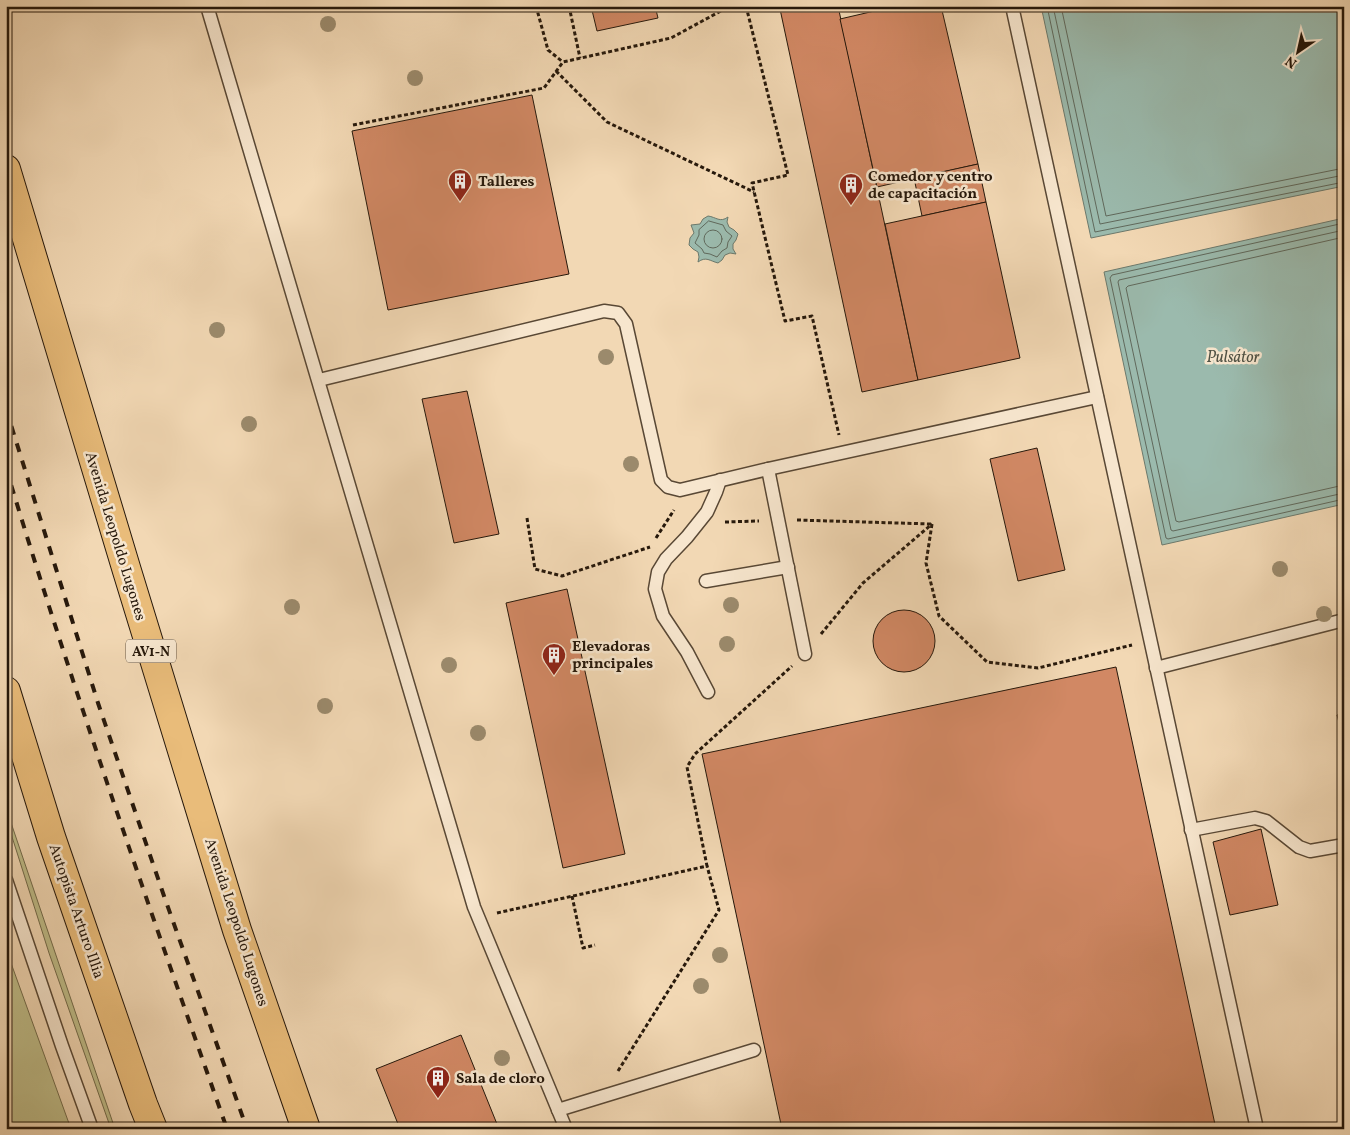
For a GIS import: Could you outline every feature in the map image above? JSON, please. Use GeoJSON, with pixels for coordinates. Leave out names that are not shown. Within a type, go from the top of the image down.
{"type":"FeatureCollection","features":[{"type":"Feature","properties":{"kind":"highway","name":"Avenida Leopoldo Lugones"},"geometry":{"type":"LineString","coordinates":[[6,169],[126,571],[237,930],[306,1129]]}},
{"type":"Feature","properties":{"kind":"highway","name":"Autopista Arturo Illia"},"geometry":{"type":"LineString","coordinates":[[6,691],[51,837],[153,1129]]}},
{"type":"Feature","properties":{"kind":"lane"},"geometry":{"type":"LineString","coordinates":[[207,6],[471,898],[566,1129]]}},
{"type":"Feature","properties":{"kind":"lane"},"geometry":{"type":"LineString","coordinates":[[1012,6],[1257,1129]]}},
{"type":"Feature","properties":{"kind":"lane"},"geometry":{"type":"LineString","coordinates":[[319,380],[604,311],[618,313],[626,324],[661,480],[668,487],[680,490],[843,452],[1097,397]]}},
{"type":"Feature","properties":{"kind":"lane"},"geometry":{"type":"LineString","coordinates":[[768,469],[805,654]]}},
{"type":"Feature","properties":{"kind":"lane"},"geometry":{"type":"LineString","coordinates":[[708,692],[688,652],[663,616],[655,589],[658,572],[666,558],[687,537],[707,512],[720,480]]}},
{"type":"Feature","properties":{"kind":"lane"},"geometry":{"type":"LineString","coordinates":[[706,581],[788,567]]}},
{"type":"Feature","properties":{"kind":"lane"},"geometry":{"type":"LineString","coordinates":[[1156,668],[1344,620]]}},
{"type":"Feature","properties":{"kind":"lane"},"geometry":{"type":"LineString","coordinates":[[1191,830],[1255,818],[1266,821],[1300,848],[1310,851],[1344,845]]}},
{"type":"Feature","properties":{"kind":"lane"},"geometry":{"type":"LineString","coordinates":[[6,880],[92,1129]]}},
{"type":"Feature","properties":{"kind":"lane"},"geometry":{"type":"LineString","coordinates":[[558,1110],[754,1050]]}},
{"type":"Feature","properties":{"kind":"path"},"geometry":{"type":"LineString","coordinates":[[536,6],[548,50],[562,62]]}},
{"type":"Feature","properties":{"kind":"path"},"geometry":{"type":"LineString","coordinates":[[569,6],[580,58]]}},
{"type":"Feature","properties":{"kind":"path"},"geometry":{"type":"LineString","coordinates":[[353,125],[544,88],[562,62],[671,38],[730,6]]}},
{"type":"Feature","properties":{"kind":"path"},"geometry":{"type":"LineString","coordinates":[[746,6],[788,175],[752,184],[785,322],[812,316],[843,452]]}},
{"type":"Feature","properties":{"kind":"path"},"geometry":{"type":"LineString","coordinates":[[556,71],[607,122],[754,192]]}},
{"type":"Feature","properties":{"kind":"path"},"geometry":{"type":"LineString","coordinates":[[602,1096],[719,910],[707,866],[687,766],[695,754],[805,654],[863,583],[932,524],[926,563],[939,616],[987,662],[1038,668],[1150,640]]}},
{"type":"Feature","properties":{"kind":"path"},"geometry":{"type":"LineString","coordinates":[[478,917],[707,866]]}},
{"type":"Feature","properties":{"kind":"path"},"geometry":{"type":"LineString","coordinates":[[572,896],[583,948],[595,946]]}},
{"type":"Feature","properties":{"kind":"shaded area"},"geometry":{"type":"Polygon","coordinates":[[[6,808],[115,1129],[111,1129],[49,953],[6,818],[6,808]]]}},
{"type":"Feature","properties":{"kind":"shaded area"},"geometry":{"type":"Polygon","coordinates":[[[6,948],[7,952],[71,1129],[6,1129],[6,948]]]}},
{"type":"Feature","properties":{"kind":"water"},"geometry":{"type":"Polygon","coordinates":[[[1041,6],[1344,6],[1344,186],[1091,238],[1041,6]]]}},
{"type":"Feature","properties":{"kind":"water"},"geometry":{"type":"Polygon","coordinates":[[[708,216],[720,220],[728,217],[729,227],[738,234],[733,244],[736,254],[730,253],[725,255],[718,263],[706,259],[698,262],[698,252],[689,245],[690,238],[694,233],[691,225],[700,224],[708,216]]]}},
{"type":"Feature","properties":{"kind":"water","name":"Pulsátor"},"geometry":{"type":"Polygon","coordinates":[[[1344,218],[1344,504],[1162,545],[1104,272],[1344,218]]]}},
{"type":"Feature","properties":{"kind":"building"},"geometry":{"type":"Polygon","coordinates":[[[591,6],[655,6],[658,18],[597,31],[591,6]]]}},
{"type":"Feature","properties":{"kind":"building","name":"Comedor y centro de capacitación"},"geometry":{"type":"Polygon","coordinates":[[[792,6],[838,6],[918,380],[862,392],[780,9],[792,6]]]}},
{"type":"Feature","properties":{"kind":"building"},"geometry":{"type":"Polygon","coordinates":[[[896,6],[941,6],[978,164],[877,187],[840,19],[896,6]]]}},
{"type":"Feature","properties":{"kind":"building","name":"Talleres"},"geometry":{"type":"Polygon","coordinates":[[[532,95],[569,274],[388,310],[352,131],[532,95]]]}},
{"type":"Feature","properties":{"kind":"building"},"geometry":{"type":"Polygon","coordinates":[[[978,164],[986,202],[922,216],[914,178],[978,164]]]}},
{"type":"Feature","properties":{"kind":"building"},"geometry":{"type":"Polygon","coordinates":[[[986,202],[1020,358],[918,380],[885,224],[986,202]]]}},
{"type":"Feature","properties":{"kind":"building"},"geometry":{"type":"Polygon","coordinates":[[[467,391],[499,534],[454,543],[422,399],[467,391]]]}},
{"type":"Feature","properties":{"kind":"building"},"geometry":{"type":"Polygon","coordinates":[[[1037,448],[1065,570],[1018,581],[990,459],[1037,448]]]}},
{"type":"Feature","properties":{"kind":"building","name":"Elevadoras principales"},"geometry":{"type":"Polygon","coordinates":[[[567,589],[625,854],[563,868],[506,603],[567,589]]]}},
{"type":"Feature","properties":{"kind":"building"},"geometry":{"type":"Polygon","coordinates":[[[904,610],[916,613],[926,619],[932,629],[935,641],[932,653],[926,663],[916,669],[904,672],[892,669],[882,663],[876,653],[873,641],[876,629],[882,619],[892,613],[904,610]]]}},
{"type":"Feature","properties":{"kind":"building"},"geometry":{"type":"Polygon","coordinates":[[[1116,667],[1216,1129],[782,1129],[702,754],[1116,667]]]}},
{"type":"Feature","properties":{"kind":"building"},"geometry":{"type":"Polygon","coordinates":[[[1344,713],[1344,742],[1337,715],[1344,713]]]}},
{"type":"Feature","properties":{"kind":"building"},"geometry":{"type":"Polygon","coordinates":[[[1261,829],[1278,905],[1230,915],[1213,842],[1261,829]]]}},
{"type":"Feature","properties":{"kind":"building","name":"Sala de cloro"},"geometry":{"type":"Polygon","coordinates":[[[461,1035],[499,1129],[400,1129],[376,1069],[461,1035]]]}},
{"type":"Feature","properties":{"kind":"railway"},"geometry":{"type":"LineString","coordinates":[[6,409],[98,703],[247,1129]]}},
{"type":"Feature","properties":{"kind":"railway"},"geometry":{"type":"LineString","coordinates":[[6,468],[85,717],[227,1129]]}},
{"type":"Feature","properties":{"kind":"place","name":"Talleres"},"geometry":{"type":"Point","coordinates":[460,202]}},
{"type":"Feature","properties":{"kind":"place","name":"Comedor y centro de capacitación"},"geometry":{"type":"Point","coordinates":[851,206]}},
{"type":"Feature","properties":{"kind":"place","name":"Elevadoras principales"},"geometry":{"type":"Point","coordinates":[554,676]}},
{"type":"Feature","properties":{"kind":"place","name":"Sala de cloro"},"geometry":{"type":"Point","coordinates":[438,1099]}}]}
